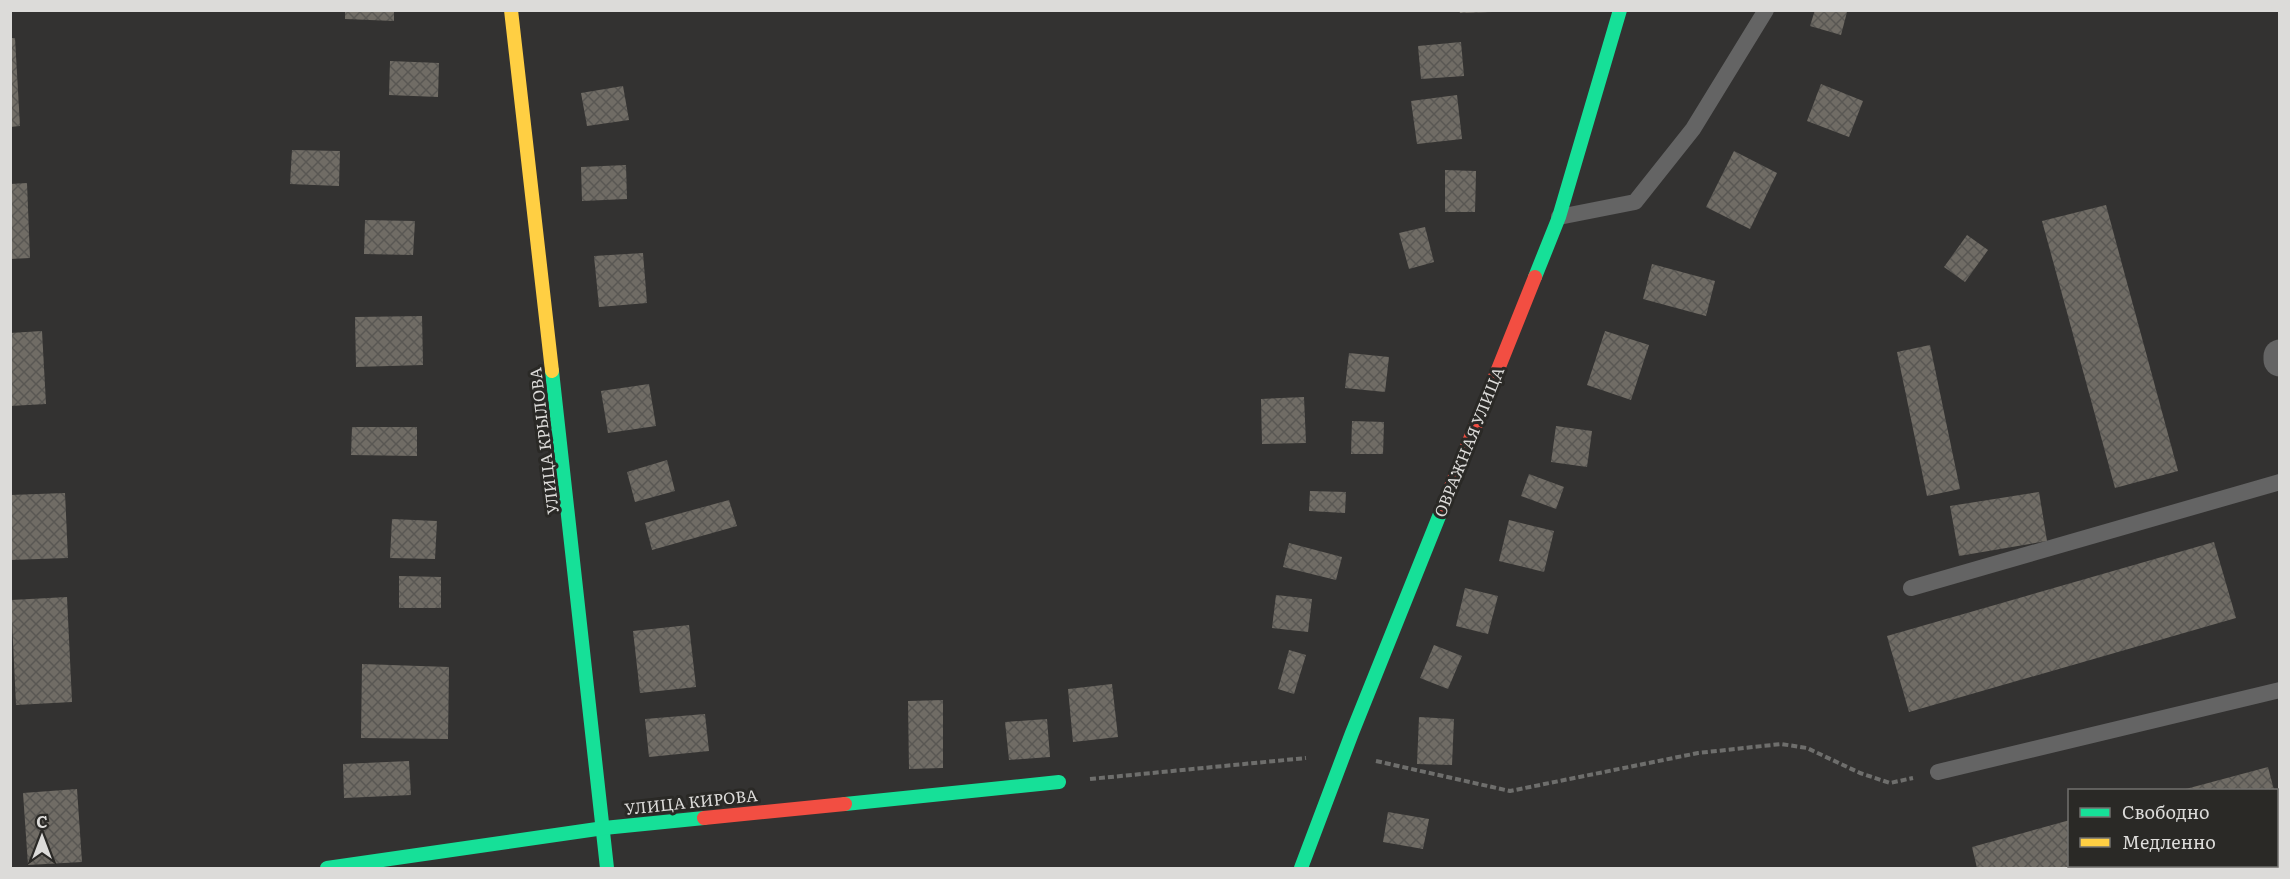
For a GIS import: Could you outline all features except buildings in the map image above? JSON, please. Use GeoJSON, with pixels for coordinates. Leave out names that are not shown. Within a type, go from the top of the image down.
{"type":"FeatureCollection","features":[{"type":"Feature","properties":{"kind":"street","name":"УЛИЦА КРЫЛОВА"},"geometry":{"type":"LineString","coordinates":[[511,10],[607,868]]}},
{"type":"Feature","properties":{"kind":"street","name":"ОВРАЖНАЯ УЛИЦА"},"geometry":{"type":"LineString","coordinates":[[1301,868],[1344,754],[1559,217],[1620,10]]}},
{"type":"Feature","properties":{"kind":"street","name":"УЛИЦА КИРОВА"},"geometry":{"type":"LineString","coordinates":[[327,868],[604,828],[1059,782]]}},
{"type":"Feature","properties":{"kind":"lane"},"geometry":{"type":"LineString","coordinates":[[1559,217],[1635,202],[1694,129],[1766,10]]}},
{"type":"Feature","properties":{"kind":"lane"},"geometry":{"type":"LineString","coordinates":[[1911,588],[2280,482]]}},
{"type":"Feature","properties":{"kind":"lane"},"geometry":{"type":"LineString","coordinates":[[1938,772],[2280,690]]}},
{"type":"Feature","properties":{"kind":"path"},"geometry":{"type":"LineString","coordinates":[[1059,782],[1344,754],[1510,791],[1698,753],[1781,744],[1807,748],[1860,773],[1890,783],[1938,772]]}},
{"type":"Feature","properties":{"kind":"traffic: fast"},"geometry":{"type":"LineString","coordinates":[[1535,277],[1559,217],[1620,10]]}},
{"type":"Feature","properties":{"kind":"traffic: fast"},"geometry":{"type":"LineString","coordinates":[[552,371],[607,868]]}},
{"type":"Feature","properties":{"kind":"traffic: fast"},"geometry":{"type":"LineString","coordinates":[[1301,868],[1352,733],[1442,509]]}},
{"type":"Feature","properties":{"kind":"traffic: fast"},"geometry":{"type":"LineString","coordinates":[[845,804],[1059,782]]}},
{"type":"Feature","properties":{"kind":"traffic: fast"},"geometry":{"type":"LineString","coordinates":[[327,868],[604,828],[704,818]]}},
{"type":"Feature","properties":{"kind":"traffic: slow"},"geometry":{"type":"LineString","coordinates":[[511,10],[552,371]]}},
{"type":"Feature","properties":{"kind":"traffic: jam"},"geometry":{"type":"LineString","coordinates":[[1442,509],[1535,277]]}},
{"type":"Feature","properties":{"kind":"traffic: jam"},"geometry":{"type":"LineString","coordinates":[[704,818],[845,804]]}}]}
